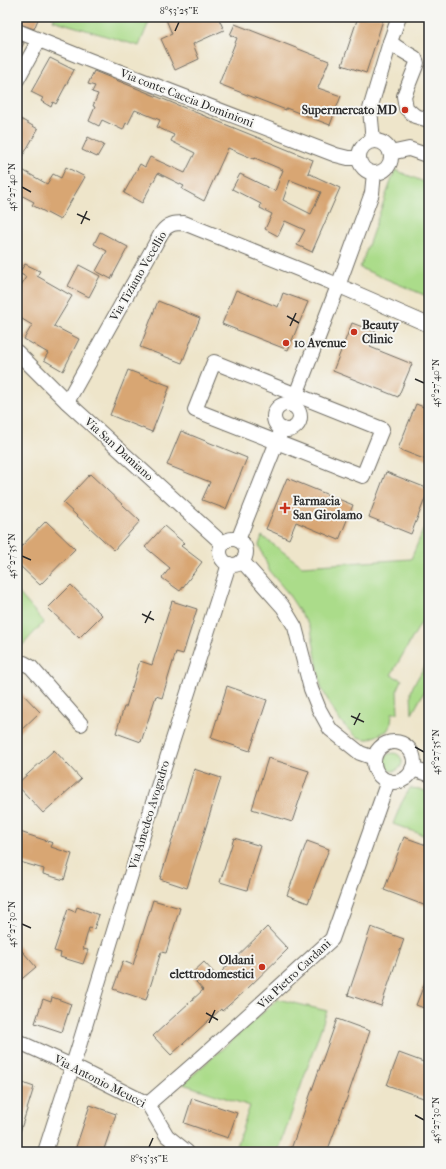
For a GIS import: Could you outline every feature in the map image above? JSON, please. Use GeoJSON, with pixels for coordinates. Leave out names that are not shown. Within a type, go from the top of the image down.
{"type":"FeatureCollection","features":[{"type":"Feature","properties":{"kind":"street"},"geometry":{"type":"LineString","coordinates":[[373,141],[370,109],[399,17]]}},
{"type":"Feature","properties":{"kind":"street","name":"Via conte Caccia Dominioni"},"geometry":{"type":"LineString","coordinates":[[17,31],[336,154],[348,158],[359,158]]}},
{"type":"Feature","properties":{"kind":"street"},"geometry":{"type":"LineString","coordinates":[[17,80],[39,40]]}},
{"type":"Feature","properties":{"kind":"street"},"geometry":{"type":"LineString","coordinates":[[390,42],[415,58],[417,63],[404,96],[406,108],[415,116],[429,120]]}},
{"type":"Feature","properties":{"kind":"street"},"geometry":{"type":"LineString","coordinates":[[373,141],[381,142],[389,149],[390,152],[390,160],[387,166],[381,171],[374,173],[364,168],[359,158],[360,151],[364,145],[373,141]]}},
{"type":"Feature","properties":{"kind":"street"},"geometry":{"type":"LineString","coordinates":[[390,152],[409,149],[429,156]]}},
{"type":"Feature","properties":{"kind":"street"},"geometry":{"type":"LineString","coordinates":[[238,540],[280,435],[297,425],[299,421],[299,413],[295,406],[294,399],[372,193],[374,173]]}},
{"type":"Feature","properties":{"kind":"street","name":"Via Tiziano Vecellio"},"geometry":{"type":"LineString","coordinates":[[67,402],[162,232],[171,224],[184,223],[328,281],[429,325]]}},
{"type":"Feature","properties":{"kind":"street","name":"Via San Damiano"},"geometry":{"type":"LineString","coordinates":[[17,352],[67,402],[222,544]]}},
{"type":"Feature","properties":{"kind":"street"},"geometry":{"type":"LineString","coordinates":[[214,362],[294,399],[382,428],[363,476],[280,435],[195,410],[214,362]]}},
{"type":"Feature","properties":{"kind":"street"},"geometry":{"type":"LineString","coordinates":[[236,563],[245,557],[245,547],[242,542],[238,540],[228,540],[222,544],[220,552],[223,560],[236,563],[283,607],[295,626],[311,689],[319,709],[330,729],[360,753],[374,758]]}},
{"type":"Feature","properties":{"kind":"street","name":"Via Amedeo Avogadro"},"geometry":{"type":"LineString","coordinates":[[45,1152],[155,796],[236,563]]}},
{"type":"Feature","properties":{"kind":"street"},"geometry":{"type":"LineString","coordinates":[[17,666],[24,663],[31,667],[81,724]]}},
{"type":"Feature","properties":{"kind":"street"},"geometry":{"type":"LineString","coordinates":[[399,742],[410,750],[413,756],[414,763],[412,769],[405,778],[400,781],[394,782],[383,779],[375,770],[374,758],[376,752],[386,743],[399,742]]}},
{"type":"Feature","properties":{"kind":"street"},"geometry":{"type":"LineString","coordinates":[[412,769],[429,774]]}},
{"type":"Feature","properties":{"kind":"street","name":"Via Pietro Cardani"},"geometry":{"type":"LineString","coordinates":[[148,1104],[332,939],[388,781]]}},
{"type":"Feature","properties":{"kind":"street","name":"Via Antonio Meucci"},"geometry":{"type":"LineString","coordinates":[[17,1041],[72,1066],[148,1104],[168,1136],[188,1152]]}},
{"type":"Feature","properties":{"kind":"green space"},"geometry":{"type":"Polygon","coordinates":[[[54,17],[151,17],[139,46],[53,20],[54,17]]]}},
{"type":"Feature","properties":{"kind":"green space"},"geometry":{"type":"Polygon","coordinates":[[[395,170],[429,184],[429,297],[360,268],[395,170]]]}},
{"type":"Feature","properties":{"kind":"green space"},"geometry":{"type":"Polygon","coordinates":[[[429,516],[429,609],[391,675],[402,680],[397,691],[398,713],[392,713],[391,724],[387,731],[369,739],[357,737],[336,715],[321,687],[311,629],[287,592],[270,572],[259,545],[262,536],[302,566],[411,559],[429,516]]]}},
{"type":"Feature","properties":{"kind":"green space"},"geometry":{"type":"Polygon","coordinates":[[[17,591],[44,622],[17,651],[17,591]]]}},
{"type":"Feature","properties":{"kind":"green space"},"geometry":{"type":"Polygon","coordinates":[[[429,659],[429,683],[412,714],[411,692],[429,659]]]}},
{"type":"Feature","properties":{"kind":"green space"},"geometry":{"type":"Polygon","coordinates":[[[389,753],[397,753],[402,758],[400,769],[397,771],[389,771],[384,766],[384,758],[389,753]]]}},
{"type":"Feature","properties":{"kind":"green space"},"geometry":{"type":"Polygon","coordinates":[[[410,788],[420,789],[429,793],[429,837],[393,824],[401,804],[410,788]]]}},
{"type":"Feature","properties":{"kind":"green space"},"geometry":{"type":"Polygon","coordinates":[[[278,999],[327,1011],[278,1152],[234,1152],[250,1106],[183,1084],[278,999]]]}},
{"type":"Feature","properties":{"kind":"building"},"geometry":{"type":"Polygon","coordinates":[[[17,17],[39,17],[34,29],[17,23],[17,17]]]}},
{"type":"Feature","properties":{"kind":"building"},"geometry":{"type":"Polygon","coordinates":[[[165,17],[218,17],[224,30],[193,44],[199,59],[175,70],[161,39],[172,34],[165,17]]]}},
{"type":"Feature","properties":{"kind":"building"},"geometry":{"type":"Polygon","coordinates":[[[358,17],[384,17],[366,73],[342,65],[358,17]]]}},
{"type":"Feature","properties":{"kind":"building"},"geometry":{"type":"Polygon","coordinates":[[[235,24],[329,61],[318,88],[341,96],[330,125],[219,84],[237,38],[230,35],[235,24]]]}},
{"type":"Feature","properties":{"kind":"building"},"geometry":{"type":"Polygon","coordinates":[[[17,40],[24,43],[17,56],[17,40]]]}},
{"type":"Feature","properties":{"kind":"building"},"geometry":{"type":"Polygon","coordinates":[[[50,58],[74,70],[56,104],[53,102],[51,107],[41,101],[43,98],[31,92],[50,58]]]}},
{"type":"Feature","properties":{"kind":"building"},"geometry":{"type":"Polygon","coordinates":[[[94,71],[313,160],[308,173],[340,188],[312,252],[297,245],[305,230],[285,221],[278,236],[265,229],[272,214],[260,208],[261,204],[232,189],[240,174],[275,191],[283,170],[228,148],[204,201],[182,189],[184,186],[158,173],[142,203],[124,193],[140,164],[145,167],[150,157],[185,173],[195,153],[171,141],[174,135],[157,127],[160,120],[135,110],[128,124],[126,123],[123,130],[102,120],[99,126],[89,121],[95,107],[93,106],[98,94],[92,92],[95,86],[88,84],[94,71]],[[290,180],[283,200],[311,214],[321,192],[290,180]]]}},
{"type":"Feature","properties":{"kind":"building"},"geometry":{"type":"Polygon","coordinates":[[[17,117],[38,129],[17,166],[17,117]]]}},
{"type":"Feature","properties":{"kind":"building"},"geometry":{"type":"Polygon","coordinates":[[[88,137],[104,145],[97,157],[82,150],[88,137]]]}},
{"type":"Feature","properties":{"kind":"building"},"geometry":{"type":"Polygon","coordinates":[[[17,167],[47,184],[53,174],[61,178],[66,167],[85,177],[60,220],[32,205],[34,202],[17,193],[17,167]]]}},
{"type":"Feature","properties":{"kind":"building"},"geometry":{"type":"Polygon","coordinates":[[[100,232],[128,247],[111,279],[96,271],[107,251],[94,244],[100,232]]]}},
{"type":"Feature","properties":{"kind":"building"},"geometry":{"type":"Polygon","coordinates":[[[25,264],[40,271],[37,276],[72,296],[54,326],[79,339],[63,371],[44,360],[48,353],[24,339],[32,325],[17,316],[17,292],[26,277],[19,273],[25,264]]]}},
{"type":"Feature","properties":{"kind":"building"},"geometry":{"type":"Polygon","coordinates":[[[79,265],[100,276],[89,297],[68,286],[79,265]]]}},
{"type":"Feature","properties":{"kind":"building"},"geometry":{"type":"Polygon","coordinates":[[[236,290],[278,307],[283,293],[308,302],[288,350],[222,324],[236,290]]]}},
{"type":"Feature","properties":{"kind":"building"},"geometry":{"type":"Polygon","coordinates":[[[158,301],[200,318],[182,363],[140,347],[158,301]]]}},
{"type":"Feature","properties":{"kind":"building"},"geometry":{"type":"Polygon","coordinates":[[[352,323],[376,332],[370,347],[412,364],[398,397],[333,371],[352,323]]]}},
{"type":"Feature","properties":{"kind":"building"},"geometry":{"type":"Polygon","coordinates":[[[128,370],[170,386],[152,432],[110,415],[128,370]]]}},
{"type":"Feature","properties":{"kind":"building"},"geometry":{"type":"Polygon","coordinates":[[[416,404],[429,409],[429,461],[398,449],[416,404]]]}},
{"type":"Feature","properties":{"kind":"building"},"geometry":{"type":"Polygon","coordinates":[[[181,431],[247,458],[226,509],[202,500],[210,482],[167,465],[181,431]]]}},
{"type":"Feature","properties":{"kind":"building"},"geometry":{"type":"Polygon","coordinates":[[[386,472],[429,489],[411,534],[369,517],[386,472]]]}},
{"type":"Feature","properties":{"kind":"building"},"geometry":{"type":"Polygon","coordinates":[[[90,474],[140,521],[114,550],[63,503],[90,474]]]}},
{"type":"Feature","properties":{"kind":"building"},"geometry":{"type":"Polygon","coordinates":[[[287,478],[353,505],[339,540],[296,522],[289,539],[266,529],[287,478]]]}},
{"type":"Feature","properties":{"kind":"building"},"geometry":{"type":"Polygon","coordinates":[[[46,521],[75,549],[40,585],[17,563],[17,551],[46,521]]]}},
{"type":"Feature","properties":{"kind":"building"},"geometry":{"type":"Polygon","coordinates":[[[164,526],[184,543],[181,546],[202,562],[180,591],[162,578],[170,568],[145,547],[164,526]]]}},
{"type":"Feature","properties":{"kind":"building"},"geometry":{"type":"Polygon","coordinates":[[[71,585],[102,615],[79,638],[48,608],[71,585]]]}},
{"type":"Feature","properties":{"kind":"building"},"geometry":{"type":"Polygon","coordinates":[[[172,601],[197,609],[183,654],[176,652],[162,698],[156,696],[141,742],[116,733],[124,707],[126,707],[140,661],[152,665],[172,601]]]}},
{"type":"Feature","properties":{"kind":"building"},"geometry":{"type":"Polygon","coordinates":[[[227,686],[267,700],[250,751],[211,738],[227,686]]]}},
{"type":"Feature","properties":{"kind":"building"},"geometry":{"type":"Polygon","coordinates":[[[17,688],[40,712],[17,734],[17,688]]]}},
{"type":"Feature","properties":{"kind":"building"},"geometry":{"type":"Polygon","coordinates":[[[54,750],[81,779],[43,813],[17,784],[54,750]]]}},
{"type":"Feature","properties":{"kind":"building"},"geometry":{"type":"Polygon","coordinates":[[[268,758],[309,771],[292,822],[252,809],[268,758]]]}},
{"type":"Feature","properties":{"kind":"building"},"geometry":{"type":"Polygon","coordinates":[[[194,769],[221,778],[187,888],[160,879],[194,769]]]}},
{"type":"Feature","properties":{"kind":"building"},"geometry":{"type":"Polygon","coordinates":[[[17,831],[53,843],[51,847],[72,854],[64,880],[43,874],[44,869],[20,862],[22,855],[17,853],[17,831]]]}},
{"type":"Feature","properties":{"kind":"building"},"geometry":{"type":"Polygon","coordinates":[[[404,837],[429,846],[429,907],[384,890],[404,837]]]}},
{"type":"Feature","properties":{"kind":"building"},"geometry":{"type":"Polygon","coordinates":[[[234,838],[261,846],[247,890],[220,882],[234,838]]]}},
{"type":"Feature","properties":{"kind":"building"},"geometry":{"type":"Polygon","coordinates":[[[307,841],[329,849],[308,903],[287,895],[307,841]]]}},
{"type":"Feature","properties":{"kind":"building"},"geometry":{"type":"Polygon","coordinates":[[[153,900],[180,908],[166,953],[161,952],[146,1000],[113,989],[123,961],[133,965],[153,900]]]}},
{"type":"Feature","properties":{"kind":"building"},"geometry":{"type":"Polygon","coordinates":[[[77,907],[99,915],[94,929],[89,928],[83,949],[88,950],[83,964],[60,957],[61,953],[54,951],[68,909],[75,912],[77,907]]]}},
{"type":"Feature","properties":{"kind":"building"},"geometry":{"type":"Polygon","coordinates":[[[267,927],[288,949],[244,992],[222,1011],[221,1009],[171,1055],[153,1036],[203,990],[190,975],[204,962],[217,976],[267,927]]]}},
{"type":"Feature","properties":{"kind":"building"},"geometry":{"type":"Polygon","coordinates":[[[371,927],[404,939],[381,1006],[348,995],[371,927]]]}},
{"type":"Feature","properties":{"kind":"building"},"geometry":{"type":"Polygon","coordinates":[[[17,945],[36,967],[17,983],[17,945]]]}},
{"type":"Feature","properties":{"kind":"building"},"geometry":{"type":"Polygon","coordinates":[[[429,975],[429,1010],[416,1005],[429,975]]]}},
{"type":"Feature","properties":{"kind":"building"},"geometry":{"type":"Polygon","coordinates":[[[52,997],[71,1004],[62,1032],[35,1023],[43,999],[51,1002],[52,997]]]}},
{"type":"Feature","properties":{"kind":"building"},"geometry":{"type":"Polygon","coordinates":[[[337,1019],[370,1031],[347,1098],[327,1152],[290,1152],[337,1019]]]}},
{"type":"Feature","properties":{"kind":"building"},"geometry":{"type":"Polygon","coordinates":[[[399,1053],[429,1064],[429,1100],[387,1085],[399,1053]]]}},
{"type":"Feature","properties":{"kind":"building"},"geometry":{"type":"Polygon","coordinates":[[[17,1081],[34,1087],[20,1132],[17,1131],[17,1081]]]}},
{"type":"Feature","properties":{"kind":"building"},"geometry":{"type":"Polygon","coordinates":[[[192,1098],[237,1113],[228,1138],[184,1123],[192,1098]]]}},
{"type":"Feature","properties":{"kind":"building"},"geometry":{"type":"Polygon","coordinates":[[[90,1105],[116,1114],[103,1152],[81,1152],[75,1150],[90,1105]]]}},
{"type":"Feature","properties":{"kind":"place","name":"Supermercato MD"},"geometry":{"type":"Point","coordinates":[405,110]}},
{"type":"Feature","properties":{"kind":"place","name":"Beauty Clinic"},"geometry":{"type":"Point","coordinates":[354,332]}},
{"type":"Feature","properties":{"kind":"place","name":"10 Avenue"},"geometry":{"type":"Point","coordinates":[286,343]}},
{"type":"Feature","properties":{"kind":"place","name":"Farmacia San Girolamo"},"geometry":{"type":"Point","coordinates":[285,508]}},
{"type":"Feature","properties":{"kind":"place","name":"Oldani elettrodomestici"},"geometry":{"type":"Point","coordinates":[262,967]}}]}
